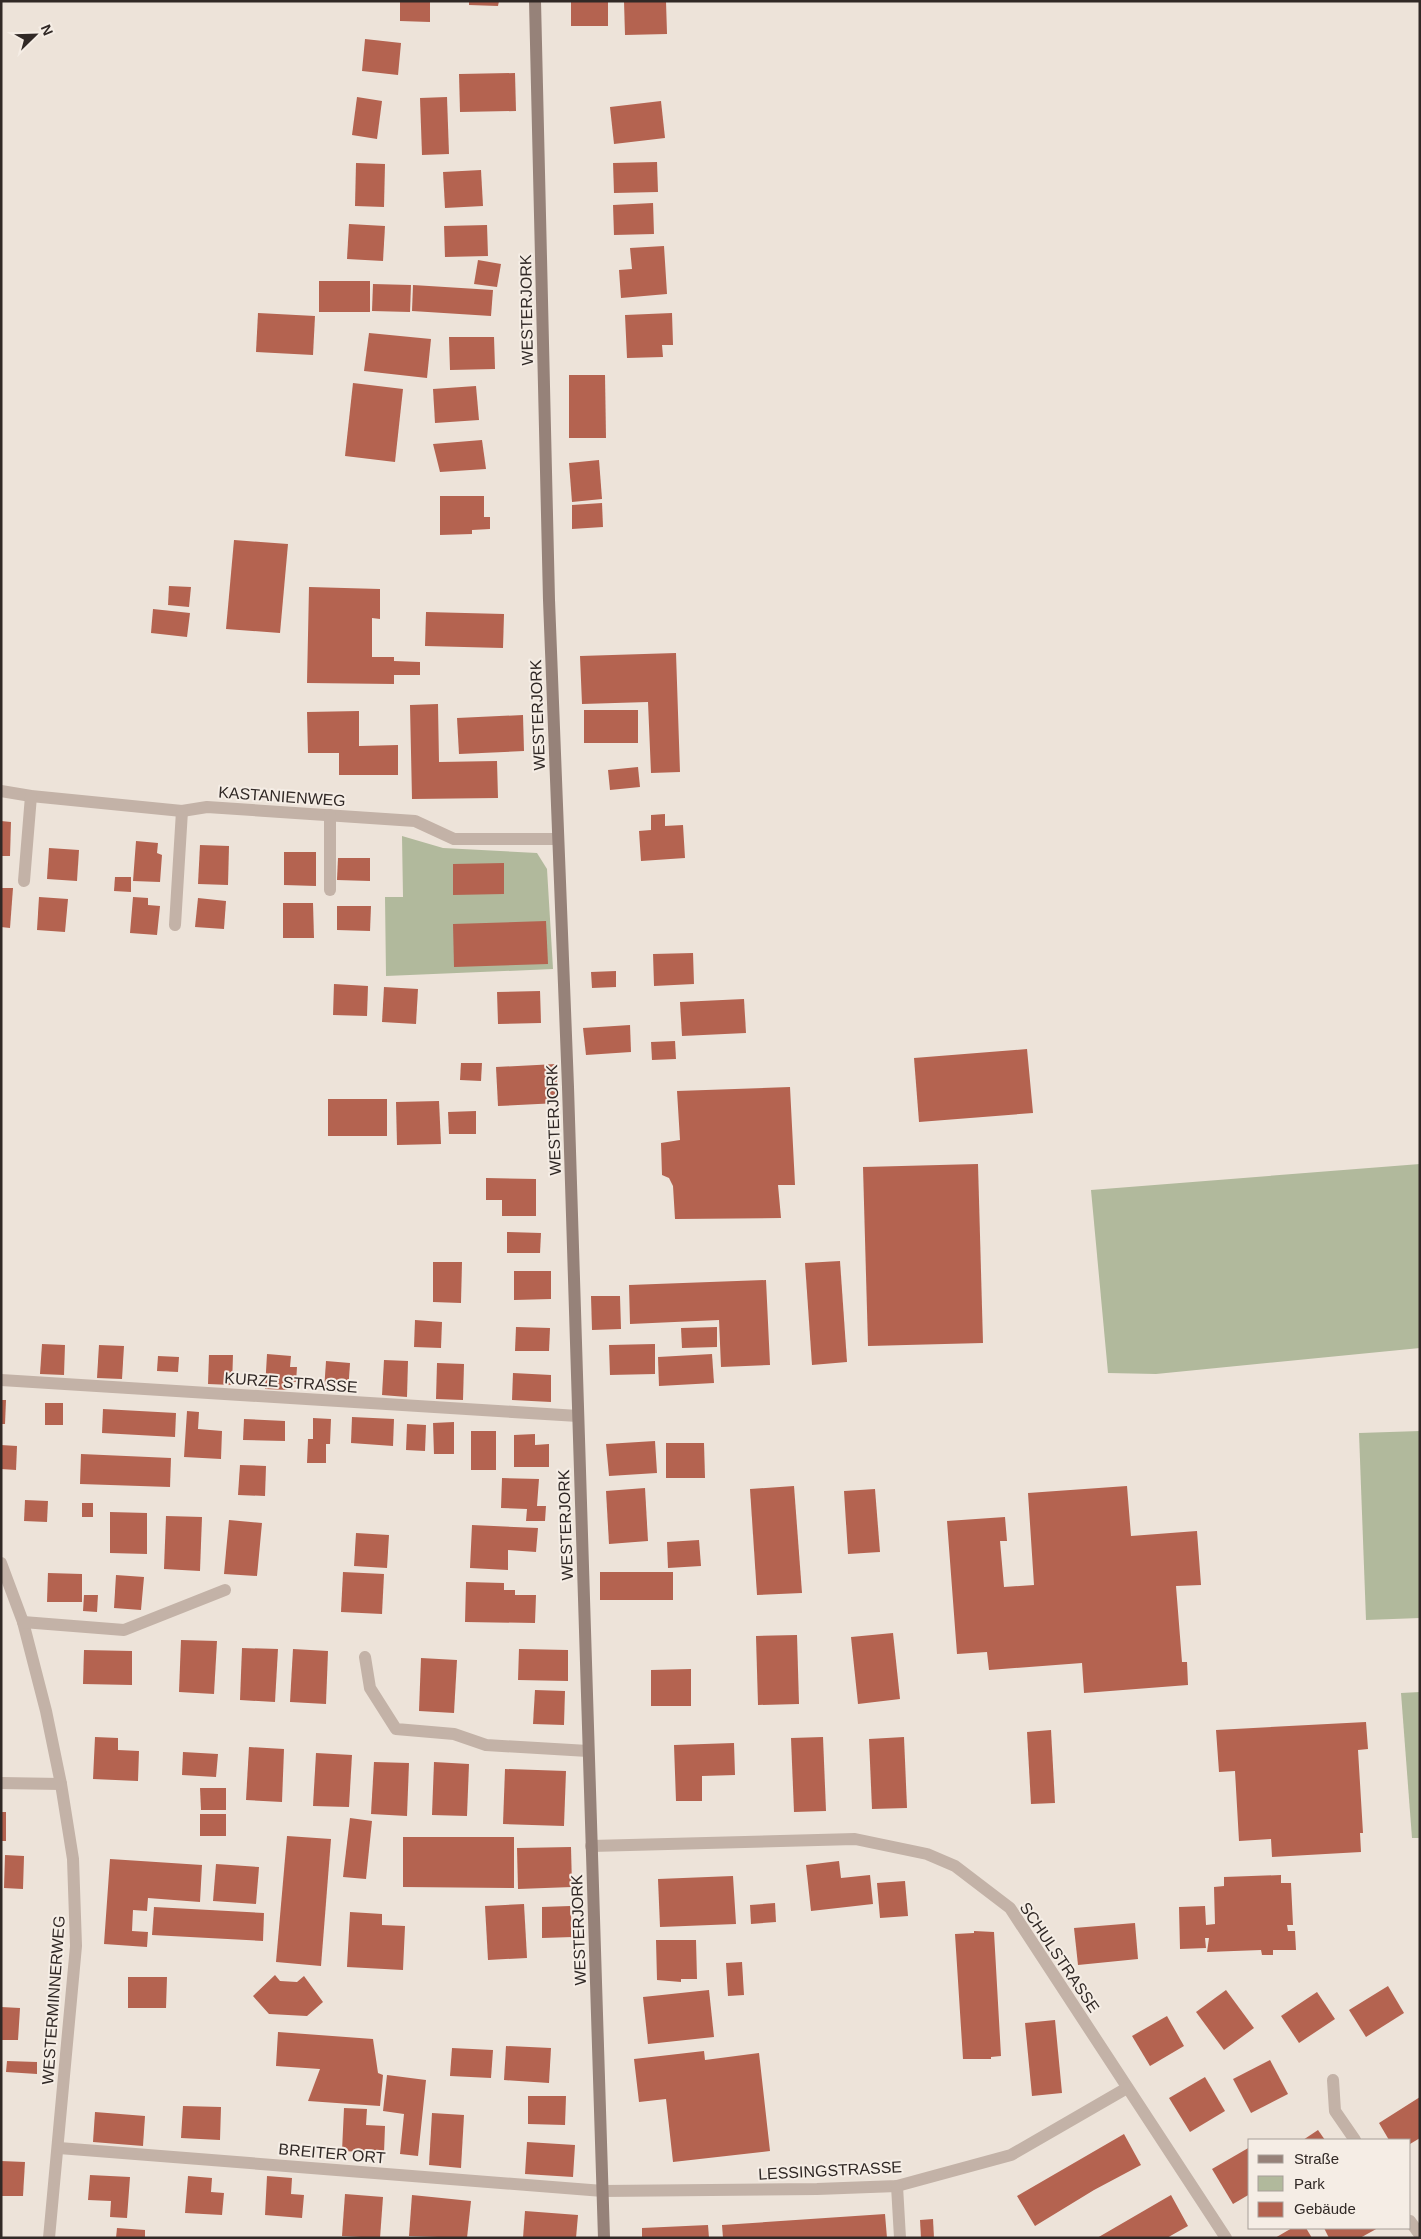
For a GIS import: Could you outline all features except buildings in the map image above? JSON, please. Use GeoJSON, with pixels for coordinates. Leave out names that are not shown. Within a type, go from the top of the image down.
{"type":"FeatureCollection","features":[{"type":"Feature","properties":{"kind":"main road","name":"WESTERJORK"},"geometry":{"type":"LineString","coordinates":[[535,1],[549,600],[578,1416],[604,2238]]}},
{"type":"Feature","properties":{"kind":"street","name":"KASTANIENWEG"},"geometry":{"type":"LineString","coordinates":[[1,791],[31,796],[182,811],[207,807],[415,821],[454,839],[558,839]]}},
{"type":"Feature","properties":{"kind":"street"},"geometry":{"type":"LineString","coordinates":[[24,881],[31,796]]}},
{"type":"Feature","properties":{"kind":"street"},"geometry":{"type":"LineString","coordinates":[[175,926],[182,811]]}},
{"type":"Feature","properties":{"kind":"street"},"geometry":{"type":"LineString","coordinates":[[330,815],[330,890]]}},
{"type":"Feature","properties":{"kind":"street","name":"KURZE STRASSE"},"geometry":{"type":"LineString","coordinates":[[1,1380],[578,1416]]}},
{"type":"Feature","properties":{"kind":"street","name":"WESTERMINNERWEG"},"geometry":{"type":"LineString","coordinates":[[1,1563],[4,1578],[23,1622],[46,1711],[74,1859],[76,1946],[59,2148],[49,2238]]}},
{"type":"Feature","properties":{"kind":"street"},"geometry":{"type":"LineString","coordinates":[[23,1622],[124,1630],[225,1590]]}},
{"type":"Feature","properties":{"kind":"street"},"geometry":{"type":"LineString","coordinates":[[365,1657],[370,1688],[396,1729],[454,1734],[486,1745],[588,1751]]}},
{"type":"Feature","properties":{"kind":"street"},"geometry":{"type":"LineString","coordinates":[[1,1783],[61,1784]]}},
{"type":"Feature","properties":{"kind":"street","name":"SCHULSTRASSE"},"geometry":{"type":"LineString","coordinates":[[591,1846],[855,1839],[927,1854],[955,1866],[1010,1908],[1226,2238]]}},
{"type":"Feature","properties":{"kind":"street"},"geometry":{"type":"LineString","coordinates":[[1333,2080],[1335,2111],[1354,2139]]}},
{"type":"Feature","properties":{"kind":"street","name":"LESSINGSTRASSE"},"geometry":{"type":"LineString","coordinates":[[603,2191],[817,2189],[897,2186],[1011,2155],[1127,2088]]}},
{"type":"Feature","properties":{"kind":"street","name":"BREITER ORT"},"geometry":{"type":"LineString","coordinates":[[59,2148],[603,2191]]}},
{"type":"Feature","properties":{"kind":"street"},"geometry":{"type":"LineString","coordinates":[[897,2186],[900,2238]]}},
{"type":"Feature","properties":{"kind":"street"},"geometry":{"type":"LineString","coordinates":[[1411,2222],[1420,2235]]}},
{"type":"Feature","properties":{"kind":"green space"},"geometry":{"type":"Polygon","coordinates":[[[402,836],[443,848],[537,853],[547,869],[553,969],[386,976],[385,897],[403,897],[402,836]]]}},
{"type":"Feature","properties":{"kind":"green space"},"geometry":{"type":"Polygon","coordinates":[[[1420,1164],[1420,1348],[1156,1374],[1108,1373],[1091,1190],[1420,1164]]]}},
{"type":"Feature","properties":{"kind":"green space"},"geometry":{"type":"Polygon","coordinates":[[[1420,1431],[1420,1618],[1366,1620],[1359,1433],[1420,1431]]]}},
{"type":"Feature","properties":{"kind":"green space"},"geometry":{"type":"Polygon","coordinates":[[[1420,1692],[1420,1838],[1412,1838],[1401,1693],[1420,1692]]]}}]}
